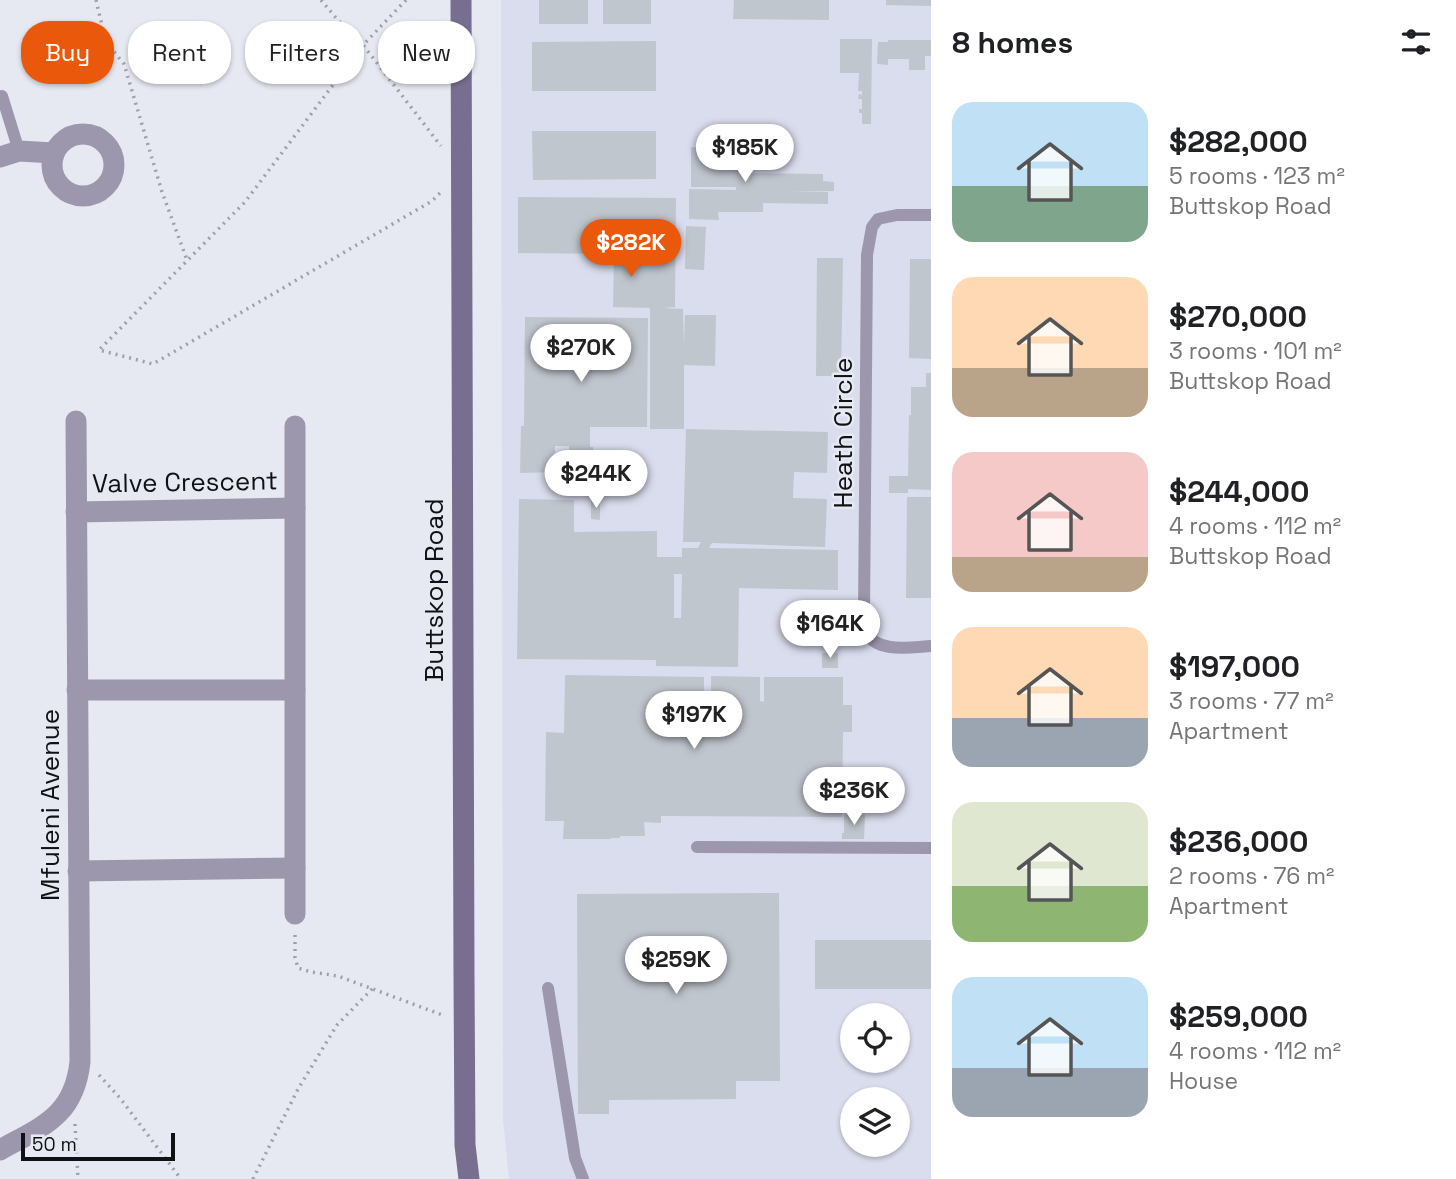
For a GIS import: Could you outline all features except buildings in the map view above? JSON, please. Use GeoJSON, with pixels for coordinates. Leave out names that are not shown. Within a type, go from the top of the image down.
{"type":"FeatureCollection","features":[{"type":"Feature","properties":{"kind":"street","name":"Buttskop Road"},"geometry":{"type":"LineString","coordinates":[[461,0],[464,949],[466,1144],[469,1179]]}},
{"type":"Feature","properties":{"kind":"street"},"geometry":{"type":"LineString","coordinates":[[10,154],[54,153]]}},
{"type":"Feature","properties":{"kind":"street","name":"Mfuleni Avenue"},"geometry":{"type":"LineString","coordinates":[[0,1150],[40,1128],[62,1110],[74,1091],[80,1062],[76,421]]}},
{"type":"Feature","properties":{"kind":"street","name":"Valve Crescent"},"geometry":{"type":"LineString","coordinates":[[295,426],[295,914]]}},
{"type":"Feature","properties":{"kind":"street","name":"Valve Crescent"},"geometry":{"type":"LineString","coordinates":[[76,512],[295,508]]}},
{"type":"Feature","properties":{"kind":"street"},"geometry":{"type":"LineString","coordinates":[[77,690],[295,690]]}},
{"type":"Feature","properties":{"kind":"street"},"geometry":{"type":"LineString","coordinates":[[78,871],[295,869]]}},
{"type":"Feature","properties":{"kind":"lane"},"geometry":{"type":"LineString","coordinates":[[2,96],[10,154]]}},
{"type":"Feature","properties":{"kind":"lane","name":"Heath Circle"},"geometry":{"type":"LineString","coordinates":[[931,215],[897,215],[878,219],[872,227],[867,255],[864,615],[865,631],[872,640],[885,647],[931,646]]}},
{"type":"Feature","properties":{"kind":"lane"},"geometry":{"type":"LineString","coordinates":[[697,847],[931,848]]}},
{"type":"Feature","properties":{"kind":"lane"},"geometry":{"type":"LineString","coordinates":[[548,988],[575,1158],[583,1179]]}},
{"type":"Feature","properties":{"kind":"path"},"geometry":{"type":"LineString","coordinates":[[96,0],[106,42],[124,64],[162,192],[187,261]]}},
{"type":"Feature","properties":{"kind":"path"},"geometry":{"type":"LineString","coordinates":[[321,0],[339,21]]}},
{"type":"Feature","properties":{"kind":"path"},"geometry":{"type":"LineString","coordinates":[[364,44],[406,0]]}},
{"type":"Feature","properties":{"kind":"path"},"geometry":{"type":"LineString","coordinates":[[364,46],[447,153]]}},
{"type":"Feature","properties":{"kind":"path"},"geometry":{"type":"LineString","coordinates":[[334,84],[245,202],[99,349],[153,364],[432,201],[447,187]]}},
{"type":"Feature","properties":{"kind":"path"},"geometry":{"type":"LineString","coordinates":[[295,914],[295,957],[298,968],[338,976],[450,1018]]}},
{"type":"Feature","properties":{"kind":"path"},"geometry":{"type":"LineString","coordinates":[[253,1179],[298,1089],[337,1026],[373,988]]}},
{"type":"Feature","properties":{"kind":"path"},"geometry":{"type":"LineString","coordinates":[[80,1062],[97,1072],[120,1098],[181,1179]]}},
{"type":"Feature","properties":{"kind":"path"},"geometry":{"type":"LineString","coordinates":[[74,1091],[78,1179]]}},
{"type":"Feature","properties":{"kind":"shaded area"},"geometry":{"type":"Polygon","coordinates":[[[501,0],[931,0],[931,1179],[509,1179],[503,1119],[501,0]]]}}]}
